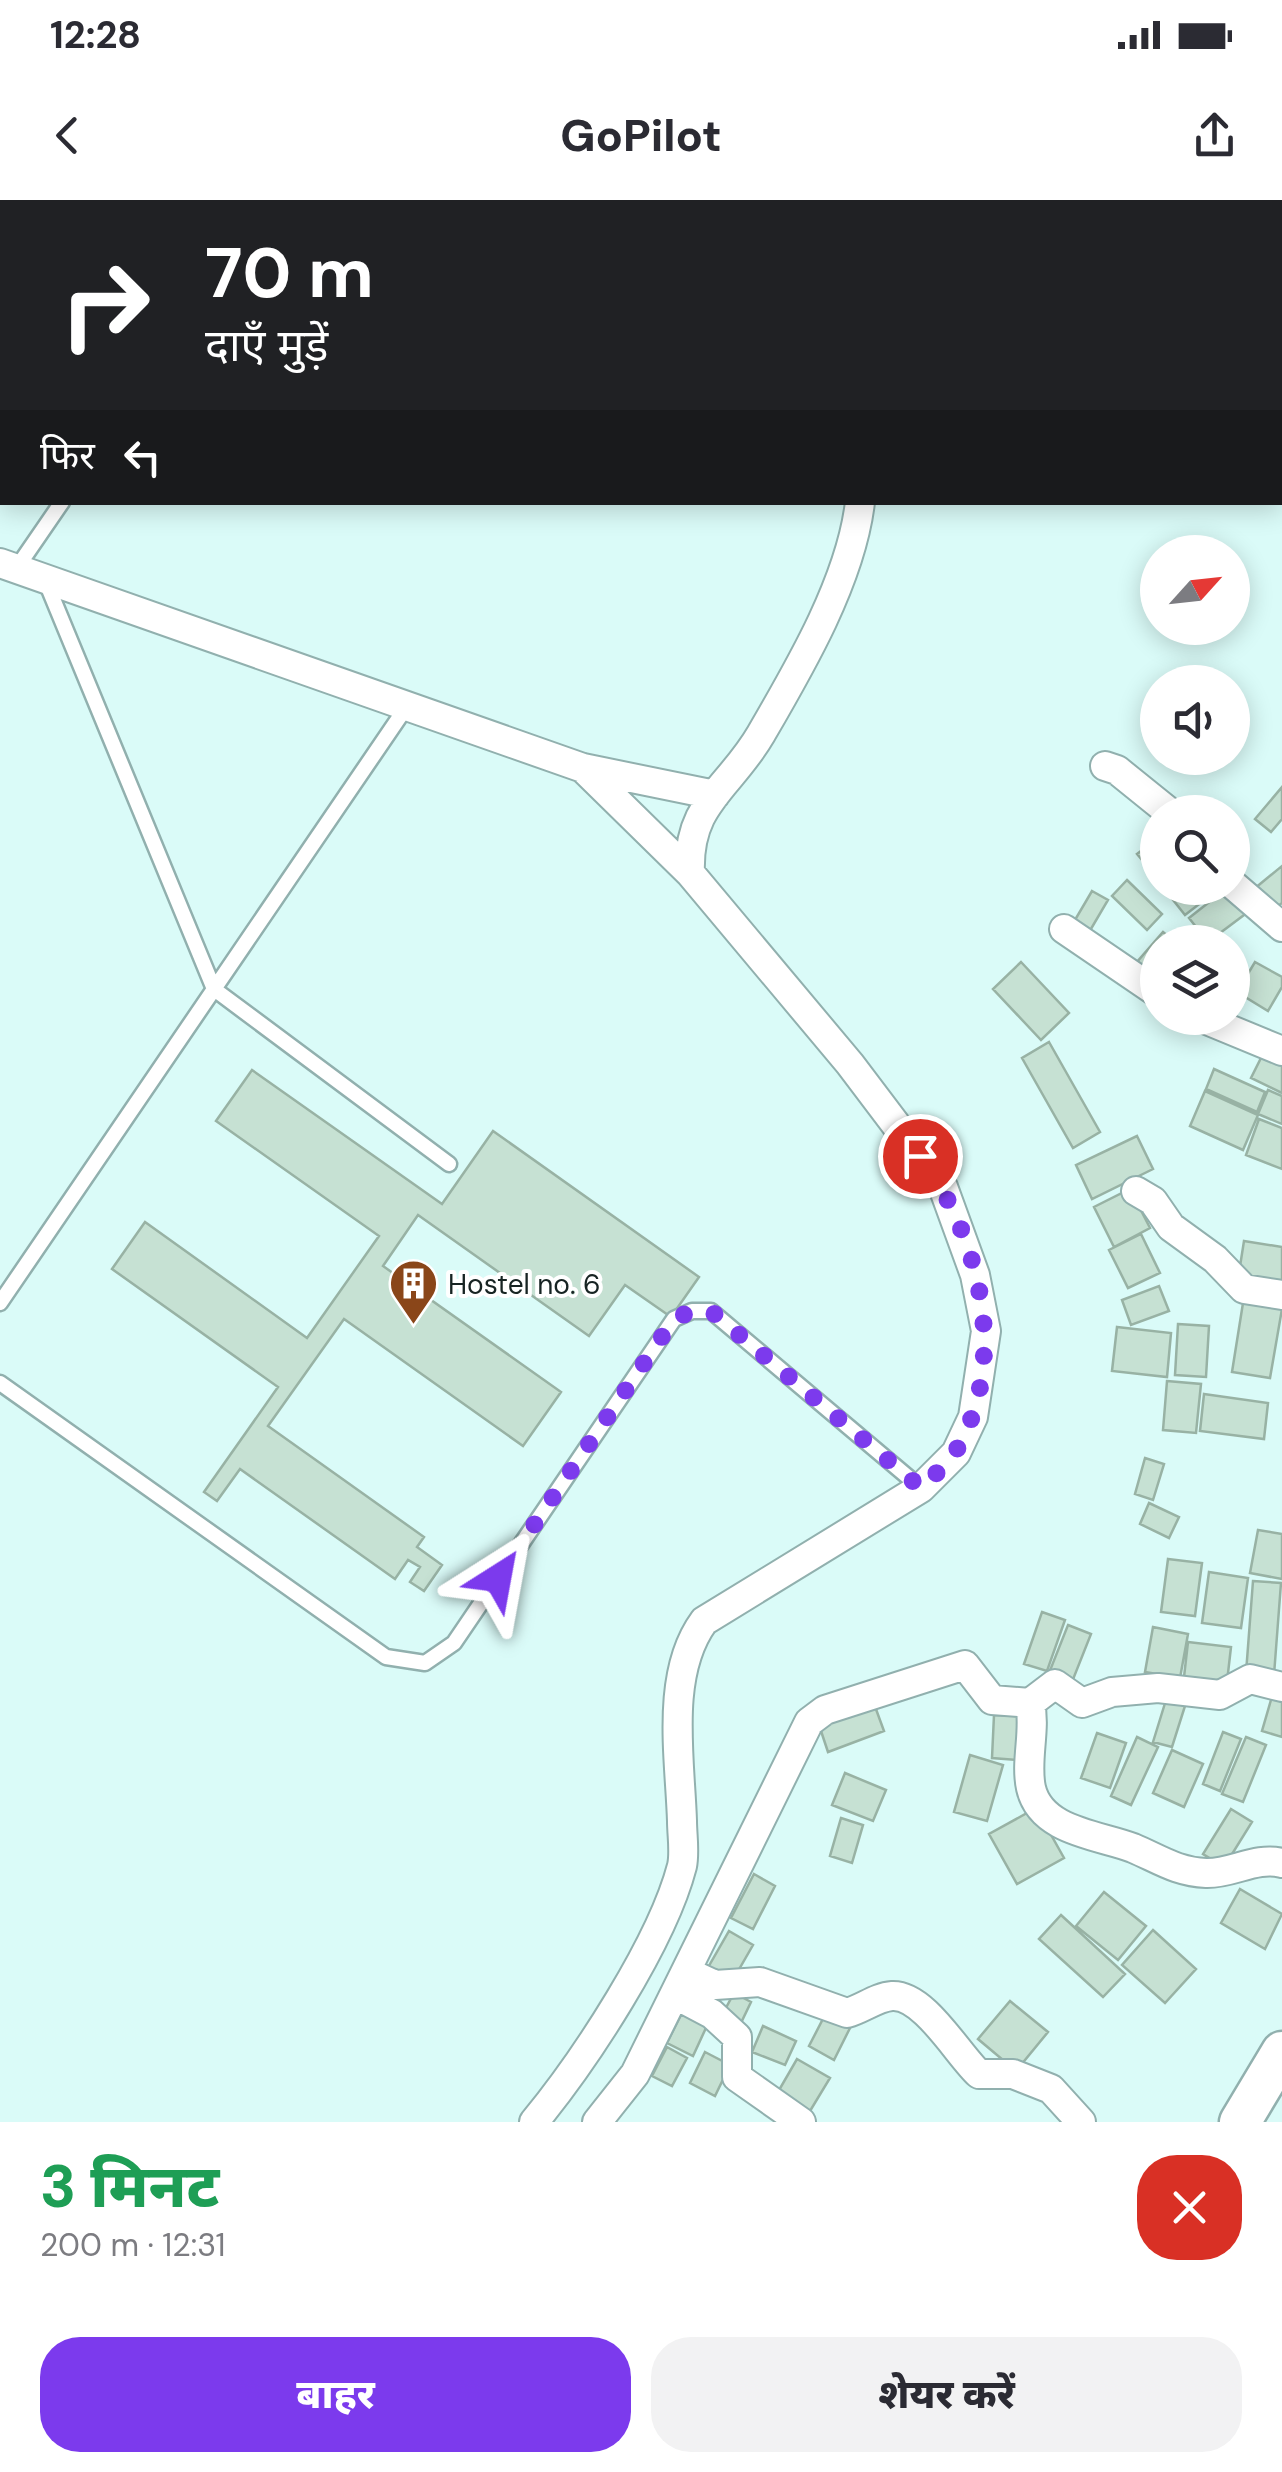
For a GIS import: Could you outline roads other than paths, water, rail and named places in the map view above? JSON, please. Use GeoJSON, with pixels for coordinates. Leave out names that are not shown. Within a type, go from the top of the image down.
{"type":"FeatureCollection","features":[{"type":"Feature","properties":{"kind":"main road"},"geometry":{"type":"LineString","coordinates":[[1240,2122],[1282,2052]]}},
{"type":"Feature","properties":{"kind":"street"},"geometry":{"type":"LineString","coordinates":[[690,873],[688,842],[696,819],[759,738],[842,579],[856,538],[860,505]]}},
{"type":"Feature","properties":{"kind":"street"},"geometry":{"type":"LineString","coordinates":[[8,566],[405,709],[583,768],[715,795]]}},
{"type":"Feature","properties":{"kind":"street"},"geometry":{"type":"LineString","coordinates":[[1104,766],[1117,770],[1147,795]]}},
{"type":"Feature","properties":{"kind":"street"},"geometry":{"type":"LineString","coordinates":[[534,2122],[637,1966],[683,1863],[680,1702],[689,1641],[704,1621],[921,1488],[956,1452],[973,1418],[985,1344],[975,1275],[944,1187],[850,1064],[690,873],[583,768]]}},
{"type":"Feature","properties":{"kind":"street"},"geometry":{"type":"LineString","coordinates":[[1250,900],[1282,928]]}},
{"type":"Feature","properties":{"kind":"street"},"geometry":{"type":"LineString","coordinates":[[1064,929],[1140,982]]}},
{"type":"Feature","properties":{"kind":"street"},"geometry":{"type":"LineString","coordinates":[[1243,1035],[1282,1051]]}},
{"type":"Feature","properties":{"kind":"street"},"geometry":{"type":"LineString","coordinates":[[1136,1191],[1153,1201],[1171,1227],[1214,1259],[1244,1289],[1282,1294]]}},
{"type":"Feature","properties":{"kind":"street"},"geometry":{"type":"LineString","coordinates":[[608,2118],[682,1984],[809,1722],[825,1710],[961,1665],[968,1667],[992,1700],[1030,1702],[1054,1684],[1082,1703],[1112,1692],[1158,1688],[1220,1696],[1250,1680],[1282,1687]]}},
{"type":"Feature","properties":{"kind":"street"},"geometry":{"type":"LineString","coordinates":[[1030,1702],[1031,1788],[1043,1810],[1078,1834],[1136,1850],[1174,1869],[1212,1873],[1267,1860],[1282,1863]]}},
{"type":"Feature","properties":{"kind":"street"},"geometry":{"type":"LineString","coordinates":[[682,1984],[760,1982],[847,2013],[888,1997],[911,2000],[960,2048],[979,2074],[1012,2074],[1051,2088],[1081,2122]]}},
{"type":"Feature","properties":{"kind":"street"},"geometry":{"type":"LineString","coordinates":[[682,1984],[729,2028],[739,2043],[737,2076],[801,2122]]}},
{"type":"Feature","properties":{"kind":"lane"},"geometry":{"type":"LineString","coordinates":[[8,566],[59,505]]}},
{"type":"Feature","properties":{"kind":"lane"},"geometry":{"type":"LineString","coordinates":[[44,579],[214,989],[449,1164]]}},
{"type":"Feature","properties":{"kind":"lane"},"geometry":{"type":"LineString","coordinates":[[0,1303],[405,709]]}},
{"type":"Feature","properties":{"kind":"lane"},"geometry":{"type":"LineString","coordinates":[[0,1383],[386,1657],[425,1663],[454,1642],[674,1319],[692,1311],[711,1311],[921,1488]]}},
{"type":"Feature","properties":{"kind":"place","name":"Hostel no. 6"},"geometry":{"type":"Point","coordinates":[413,1326]}}]}
